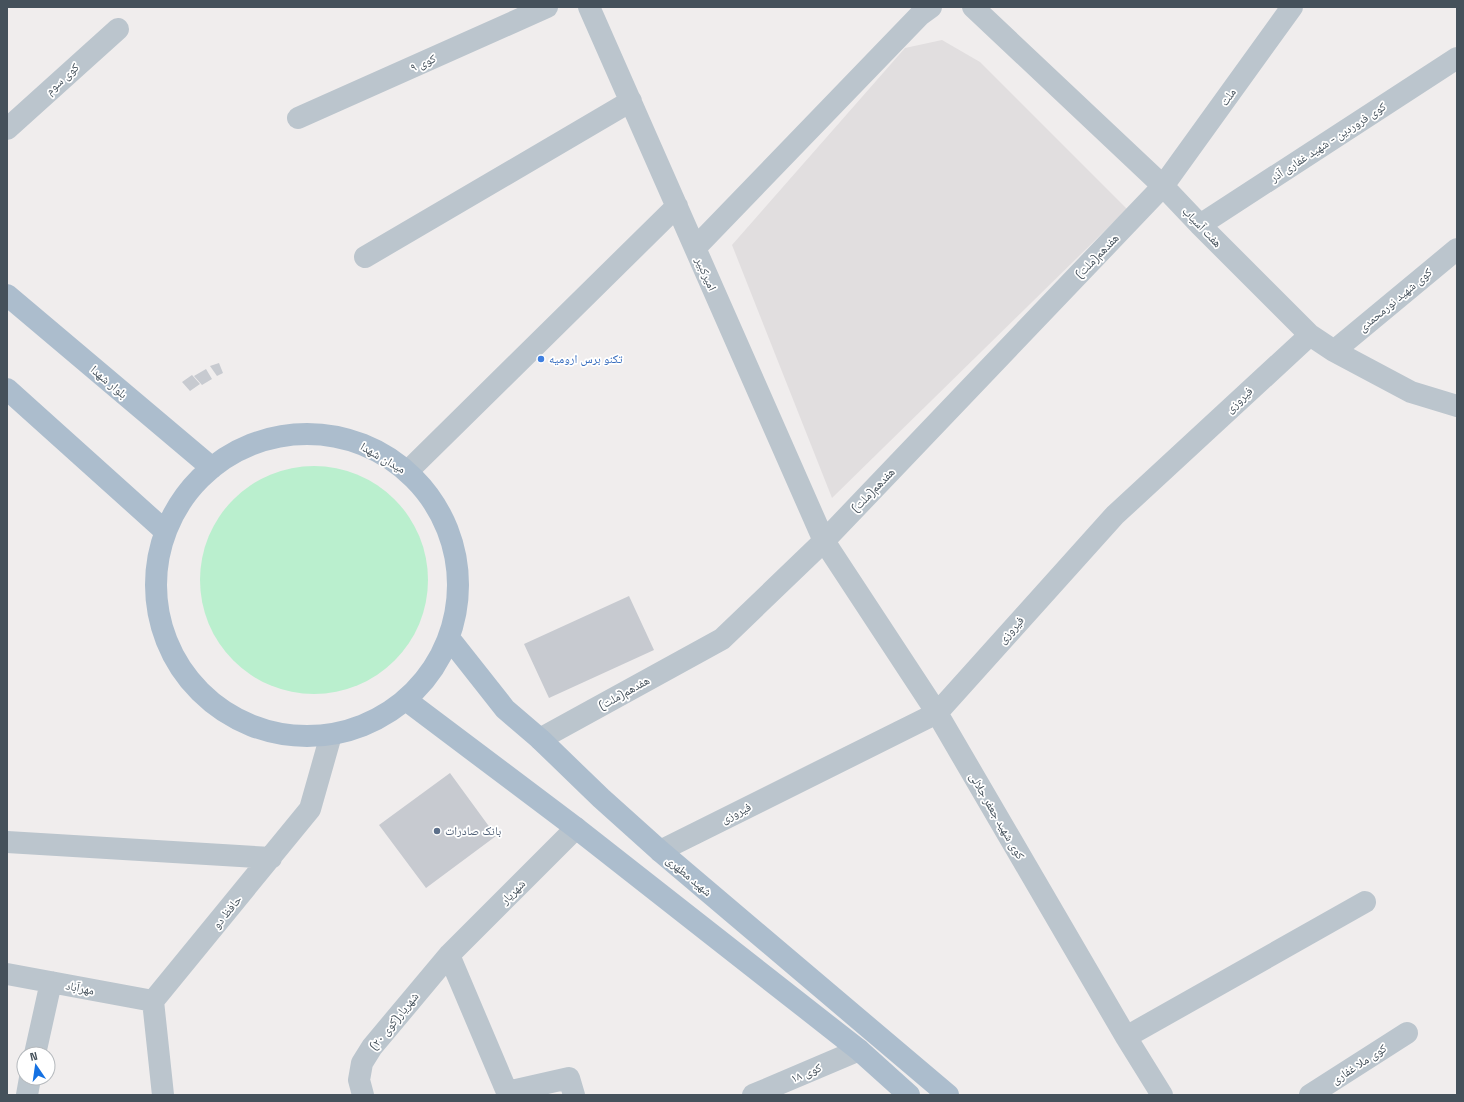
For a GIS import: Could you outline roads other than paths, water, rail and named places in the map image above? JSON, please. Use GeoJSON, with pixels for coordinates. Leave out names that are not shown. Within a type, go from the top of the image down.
{"type":"FeatureCollection","features":[{"type":"Feature","properties":{"kind":"main road","name":"بلوار شهدا"},"geometry":{"type":"LineString","coordinates":[[7,295],[212,468]]}},
{"type":"Feature","properties":{"kind":"main road"},"geometry":{"type":"LineString","coordinates":[[7,389],[165,531]]}},
{"type":"Feature","properties":{"kind":"main road","name":"میدان شهدا"},"geometry":{"type":"LineString","coordinates":[[322,434],[361,444],[408,472],[425,489],[446,523],[457,560],[458,600],[449,638],[435,666],[424,682],[406,700],[371,723],[331,735],[291,736],[252,727],[218,708],[189,681],[168,647],[157,609],[156,569],[165,531],[184,496],[212,468],[245,447],[283,436],[322,434]]}},
{"type":"Feature","properties":{"kind":"main road","name":"شهید مطهری"},"geometry":{"type":"LineString","coordinates":[[449,638],[505,709],[540,739],[601,798],[660,851],[948,1095]]}},
{"type":"Feature","properties":{"kind":"main road"},"geometry":{"type":"LineString","coordinates":[[406,700],[576,828],[859,1050],[909,1095]]}},
{"type":"Feature","properties":{"kind":"street","name":"کوی ۹"},"geometry":{"type":"LineString","coordinates":[[298,118],[547,7]]}},
{"type":"Feature","properties":{"kind":"street","name":"امیرکبیر"},"geometry":{"type":"LineString","coordinates":[[590,7],[824,541]]}},
{"type":"Feature","properties":{"kind":"street"},"geometry":{"type":"LineString","coordinates":[[695,248],[920,15],[931,7]]}},
{"type":"Feature","properties":{"kind":"street","name":"هفت آسیاب"},"geometry":{"type":"LineString","coordinates":[[973,7],[1163,186],[1310,335],[1334,350],[1412,392],[1457,406]]}},
{"type":"Feature","properties":{"kind":"street","name":"ملت"},"geometry":{"type":"LineString","coordinates":[[1163,186],[1292,7]]}},
{"type":"Feature","properties":{"kind":"street","name":"کوی سوم"},"geometry":{"type":"LineString","coordinates":[[7,129],[118,29]]}},
{"type":"Feature","properties":{"kind":"street","name":"کوی فروردین - شهید غفاری آذر"},"geometry":{"type":"LineString","coordinates":[[1200,225],[1457,58]]}},
{"type":"Feature","properties":{"kind":"street"},"geometry":{"type":"LineString","coordinates":[[365,257],[631,101]]}},
{"type":"Feature","properties":{"kind":"street","name":"هفدهم(ملت)"},"geometry":{"type":"LineString","coordinates":[[540,739],[722,639],[824,541],[1163,186]]}},
{"type":"Feature","properties":{"kind":"street"},"geometry":{"type":"LineString","coordinates":[[408,472],[677,206]]}},
{"type":"Feature","properties":{"kind":"street","name":"کوی شهید نورمحمدی"},"geometry":{"type":"LineString","coordinates":[[1334,350],[1457,249]]}},
{"type":"Feature","properties":{"kind":"street","name":"فیروزی"},"geometry":{"type":"LineString","coordinates":[[660,851],[937,713],[1114,515],[1310,335]]}},
{"type":"Feature","properties":{"kind":"street","name":"کوی شهید جعفر جلالی"},"geometry":{"type":"LineString","coordinates":[[824,541],[937,713],[1126,1037],[1162,1095]]}},
{"type":"Feature","properties":{"kind":"street","name":"حافظ دو"},"geometry":{"type":"LineString","coordinates":[[153,1001],[271,858],[310,808],[331,735]]}},
{"type":"Feature","properties":{"kind":"street","name":"شهریار"},"geometry":{"type":"LineString","coordinates":[[449,955],[576,828]]}},
{"type":"Feature","properties":{"kind":"street"},"geometry":{"type":"LineString","coordinates":[[7,842],[271,858]]}},
{"type":"Feature","properties":{"kind":"street"},"geometry":{"type":"LineString","coordinates":[[1126,1037],[1366,902]]}},
{"type":"Feature","properties":{"kind":"street"},"geometry":{"type":"LineString","coordinates":[[449,955],[507,1092],[568,1078],[574,1095]]}},
{"type":"Feature","properties":{"kind":"street","name":"شهریار(کوی ۲۰)"},"geometry":{"type":"LineString","coordinates":[[362,1095],[359,1080],[362,1063],[372,1047],[449,955]]}},
{"type":"Feature","properties":{"kind":"street","name":"مهرآباد"},"geometry":{"type":"LineString","coordinates":[[7,974],[153,1001]]}},
{"type":"Feature","properties":{"kind":"street"},"geometry":{"type":"LineString","coordinates":[[37,1046],[51,982]]}},
{"type":"Feature","properties":{"kind":"street"},"geometry":{"type":"LineString","coordinates":[[153,1001],[163,1095]]}},
{"type":"Feature","properties":{"kind":"street","name":"کوی ملا غفاری"},"geometry":{"type":"LineString","coordinates":[[1310,1095],[1407,1033]]}},
{"type":"Feature","properties":{"kind":"street","name":"کوی ۱۸"},"geometry":{"type":"LineString","coordinates":[[753,1095],[859,1050]]}},
{"type":"Feature","properties":{"kind":"place","name":"تکنو برس ارومیه"},"geometry":{"type":"Point","coordinates":[541,359]}},
{"type":"Feature","properties":{"kind":"place","name":"بانک صادرات"},"geometry":{"type":"Point","coordinates":[437,831]}}]}
